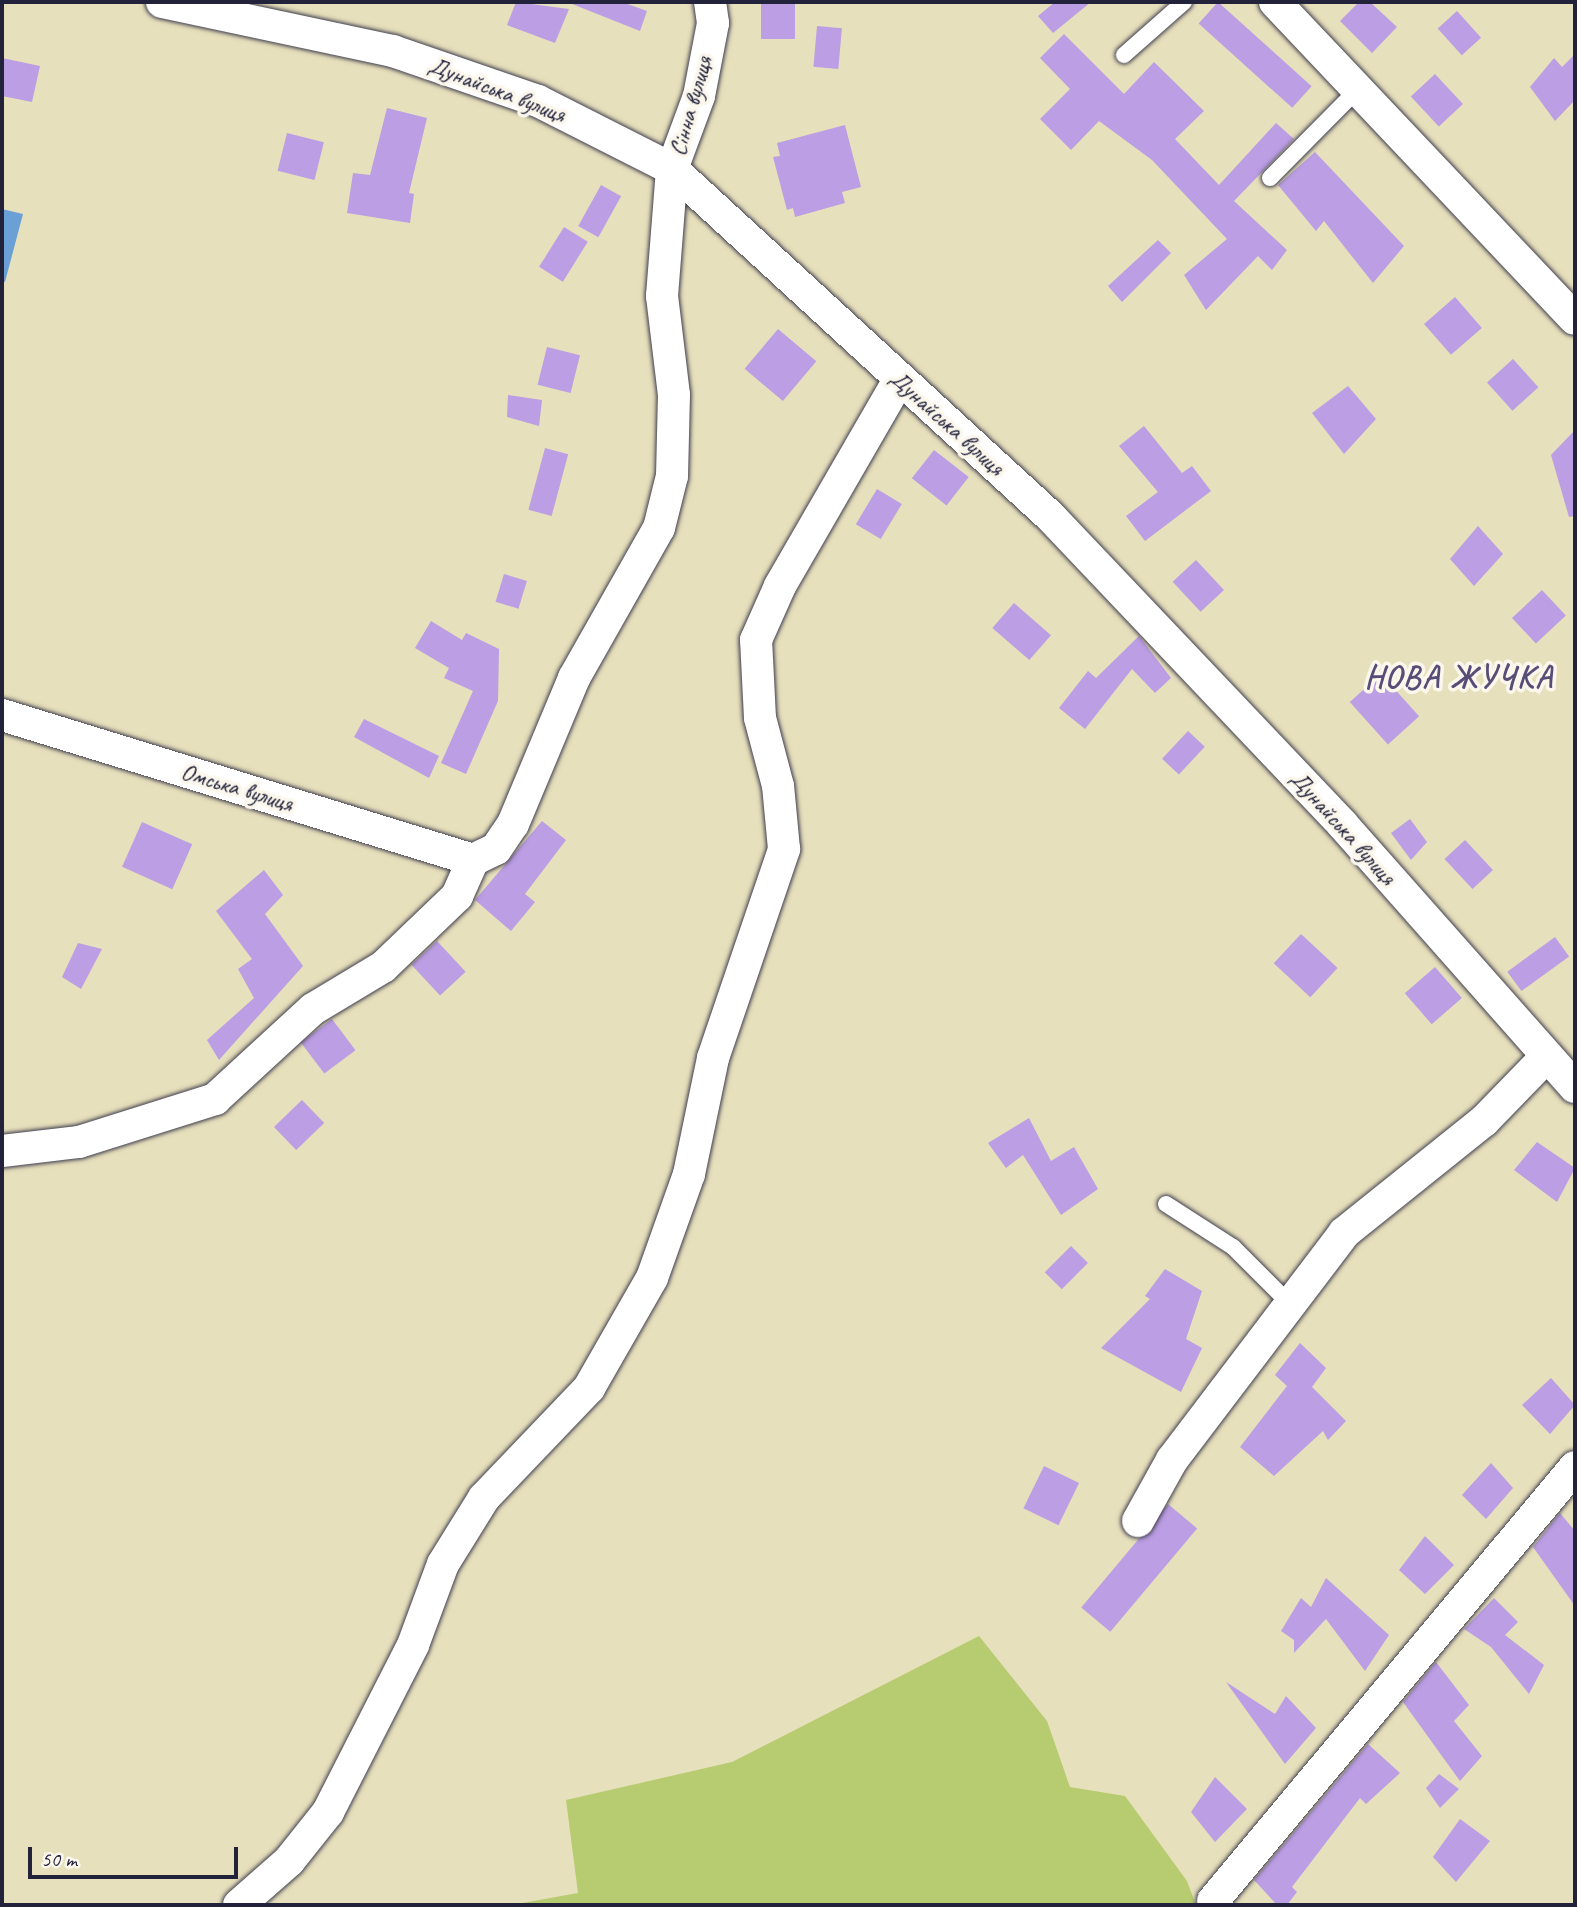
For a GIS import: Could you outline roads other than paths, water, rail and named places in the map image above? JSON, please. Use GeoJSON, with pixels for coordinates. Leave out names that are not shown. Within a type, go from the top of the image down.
{"type":"FeatureCollection","features":[{"type":"Feature","properties":{"kind":"street","name":"Дунайська вулиця"},"geometry":{"type":"LineString","coordinates":[[162,2],[393,51],[538,101],[672,169],[1051,517],[1343,825],[1575,1087]]}},
{"type":"Feature","properties":{"kind":"street","name":"Сінна вулиця"},"geometry":{"type":"LineString","coordinates":[[473,860],[496,849],[513,824],[573,678],[659,528],[672,476],[674,395],[662,296],[672,169],[699,96],[713,23],[710,2]]}},
{"type":"Feature","properties":{"kind":"street"},"geometry":{"type":"LineString","coordinates":[[1275,2],[1575,319]]}},
{"type":"Feature","properties":{"kind":"street"},"geometry":{"type":"LineString","coordinates":[[239,1905],[289,1861],[328,1812],[413,1645],[443,1564],[484,1498],[589,1388],[652,1278],[689,1174],[713,1058],[784,849],[778,786],[760,718],[756,640],[780,586],[900,380]]}},
{"type":"Feature","properties":{"kind":"street","name":"Омська вулиця"},"geometry":{"type":"LineString","coordinates":[[2,715],[473,860]]}},
{"type":"Feature","properties":{"kind":"street"},"geometry":{"type":"LineString","coordinates":[[2,1151],[79,1142],[215,1099],[313,1009],[383,967],[457,897],[473,860]]}},
{"type":"Feature","properties":{"kind":"street"},"geometry":{"type":"LineString","coordinates":[[1138,1521],[1171,1461],[1344,1233],[1484,1121],[1546,1057]]}},
{"type":"Feature","properties":{"kind":"street"},"geometry":{"type":"LineString","coordinates":[[1213,1901],[1575,1467]]}},
{"type":"Feature","properties":{"kind":"lane"},"geometry":{"type":"LineString","coordinates":[[1124,55],[1184,2]]}},
{"type":"Feature","properties":{"kind":"lane"},"geometry":{"type":"LineString","coordinates":[[1270,178],[1357,90]]}},
{"type":"Feature","properties":{"kind":"lane"},"geometry":{"type":"LineString","coordinates":[[1167,1204],[1233,1247],[1289,1303]]}},
{"type":"Feature","properties":{"kind":"water"},"geometry":{"type":"Polygon","coordinates":[[[2,209],[23,214],[5,282],[2,281],[2,209]]]}},
{"type":"Feature","properties":{"kind":"district","name":"НОВА ЖУЧКА"},"geometry":{"type":"Point","coordinates":[1459,677]}}]}
